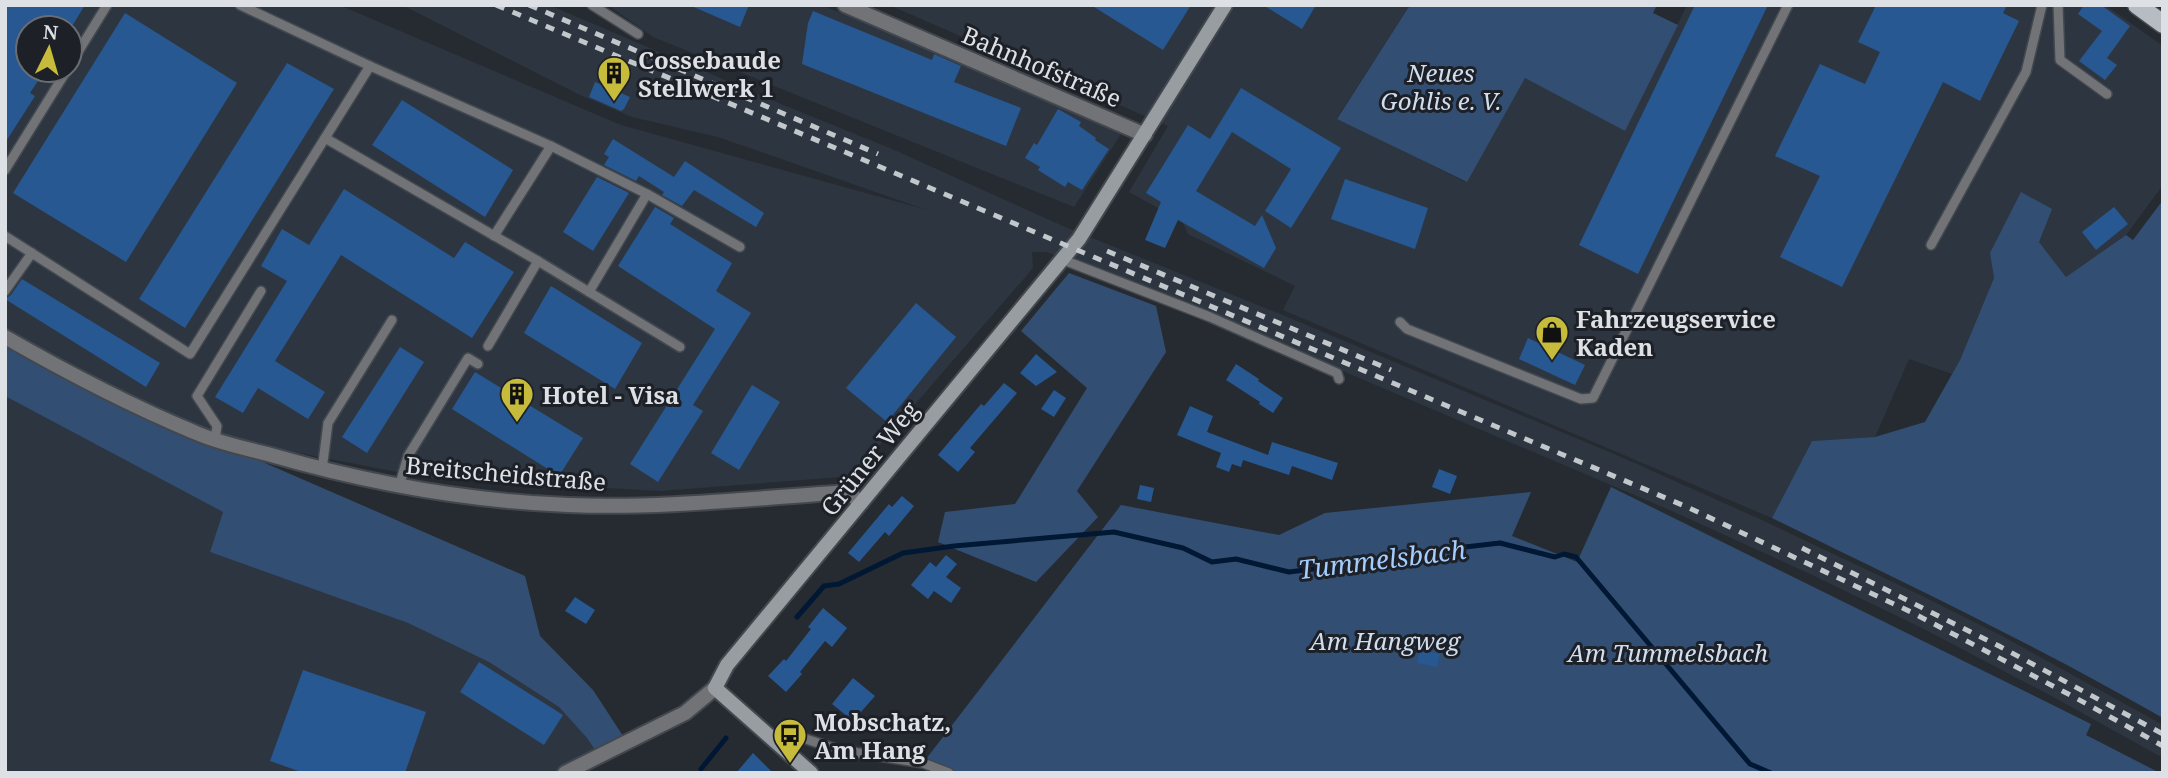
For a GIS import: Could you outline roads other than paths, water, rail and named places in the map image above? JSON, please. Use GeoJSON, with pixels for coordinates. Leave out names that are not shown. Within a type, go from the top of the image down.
{"type":"FeatureCollection","features":[{"type":"Feature","properties":{"kind":"main road"},"geometry":{"type":"LineString","coordinates":[[2137,5],[2163,24]]}},
{"type":"Feature","properties":{"kind":"street","name":"Bahnhofstraße"},"geometry":{"type":"LineString","coordinates":[[845,5],[1145,135]]}},
{"type":"Feature","properties":{"kind":"street","name":"Grüner Weg"},"geometry":{"type":"LineString","coordinates":[[715,688],[727,665],[1079,239],[1225,5]]}},
{"type":"Feature","properties":{"kind":"street","name":"Breitscheidstraße"},"geometry":{"type":"LineString","coordinates":[[5,337],[59,368],[196,433],[322,470],[399,487],[476,498],[568,505],[661,505],[848,492],[861,503]]}},
{"type":"Feature","properties":{"kind":"street"},"geometry":{"type":"LineString","coordinates":[[565,773],[685,713],[715,688],[811,773]]}},
{"type":"Feature","properties":{"kind":"lane"},"geometry":{"type":"LineString","coordinates":[[84,42],[107,5]]}},
{"type":"Feature","properties":{"kind":"lane"},"geometry":{"type":"LineString","coordinates":[[240,5],[551,146],[647,194],[740,247]]}},
{"type":"Feature","properties":{"kind":"lane"},"geometry":{"type":"LineString","coordinates":[[592,5],[638,34]]}},
{"type":"Feature","properties":{"kind":"lane"},"geometry":{"type":"LineString","coordinates":[[1400,322],[1407,329],[1581,399],[1593,398],[1788,5]]}},
{"type":"Feature","properties":{"kind":"lane"},"geometry":{"type":"LineString","coordinates":[[1931,245],[2026,72],[2042,5]]}},
{"type":"Feature","properties":{"kind":"lane"},"geometry":{"type":"LineString","coordinates":[[2058,5],[2060,60],[2107,94]]}},
{"type":"Feature","properties":{"kind":"lane"},"geometry":{"type":"LineString","coordinates":[[5,236],[190,354],[370,66]]}},
{"type":"Feature","properties":{"kind":"lane"},"geometry":{"type":"LineString","coordinates":[[5,170],[58,84]]}},
{"type":"Feature","properties":{"kind":"lane"},"geometry":{"type":"LineString","coordinates":[[325,138],[680,347]]}},
{"type":"Feature","properties":{"kind":"lane"},"geometry":{"type":"LineString","coordinates":[[494,236],[551,146]]}},
{"type":"Feature","properties":{"kind":"lane"},"geometry":{"type":"LineString","coordinates":[[589,292],[647,194]]}},
{"type":"Feature","properties":{"kind":"lane"},"geometry":{"type":"LineString","coordinates":[[5,291],[32,253]]}},
{"type":"Feature","properties":{"kind":"lane"},"geometry":{"type":"LineString","coordinates":[[1061,259],[1210,317],[1337,373],[1339,379]]}},
{"type":"Feature","properties":{"kind":"lane"},"geometry":{"type":"LineString","coordinates":[[488,346],[538,261]]}},
{"type":"Feature","properties":{"kind":"lane"},"geometry":{"type":"LineString","coordinates":[[215,439],[217,426],[197,396],[261,291]]}},
{"type":"Feature","properties":{"kind":"lane"},"geometry":{"type":"LineString","coordinates":[[322,470],[328,423],[393,320]]}},
{"type":"Feature","properties":{"kind":"lane"},"geometry":{"type":"LineString","coordinates":[[399,487],[408,456],[468,358],[478,364]]}},
{"type":"Feature","properties":{"kind":"lane"},"geometry":{"type":"LineString","coordinates":[[776,741],[785,732],[839,750],[923,763],[949,773]]}},
{"type":"Feature","properties":{"kind":"waterway","name":"Tummelsbach"},"geometry":{"type":"LineString","coordinates":[[797,617],[824,586],[839,584],[903,553],[954,546],[1114,532],[1183,548],[1212,562],[1236,559],[1289,572],[1500,543],[1555,557],[1564,554],[1576,557],[1750,764],[1771,773]]}},
{"type":"Feature","properties":{"kind":"waterway","name":"Tummelsbach"},"geometry":{"type":"LineString","coordinates":[[701,769],[726,738]]}},
{"type":"Feature","properties":{"kind":"railway"},"geometry":{"type":"LineString","coordinates":[[496,5],[1687,507],[1911,612],[2163,746]]}},
{"type":"Feature","properties":{"kind":"railway"},"geometry":{"type":"LineString","coordinates":[[529,5],[878,154]]}},
{"type":"Feature","properties":{"kind":"railway"},"geometry":{"type":"LineString","coordinates":[[1107,251],[1391,370]]}},
{"type":"Feature","properties":{"kind":"railway"},"geometry":{"type":"LineString","coordinates":[[1802,548],[1999,646],[2163,734]]}},
{"type":"Feature","properties":{"kind":"place","name":"Cossebaude Stellwerk 1"},"geometry":{"type":"Point","coordinates":[614,103]}},
{"type":"Feature","properties":{"kind":"place","name":"Fahrzeugservice Kaden"},"geometry":{"type":"Point","coordinates":[1552,362]}},
{"type":"Feature","properties":{"kind":"place","name":"Hotel - Visa"},"geometry":{"type":"Point","coordinates":[517,424]}},
{"type":"Feature","properties":{"kind":"place","name":"Mobschatz, Am Hang"},"geometry":{"type":"Point","coordinates":[790,765]}},
{"type":"Feature","properties":{"kind":"park label","name":"Neues Gohlis e. V."},"geometry":{"type":"Point","coordinates":[1441,86]}},
{"type":"Feature","properties":{"kind":"park label","name":"Am Hangweg"},"geometry":{"type":"Point","coordinates":[1385,640]}},
{"type":"Feature","properties":{"kind":"park label","name":"Am Tummelsbach"},"geometry":{"type":"Point","coordinates":[1668,652]}}]}
